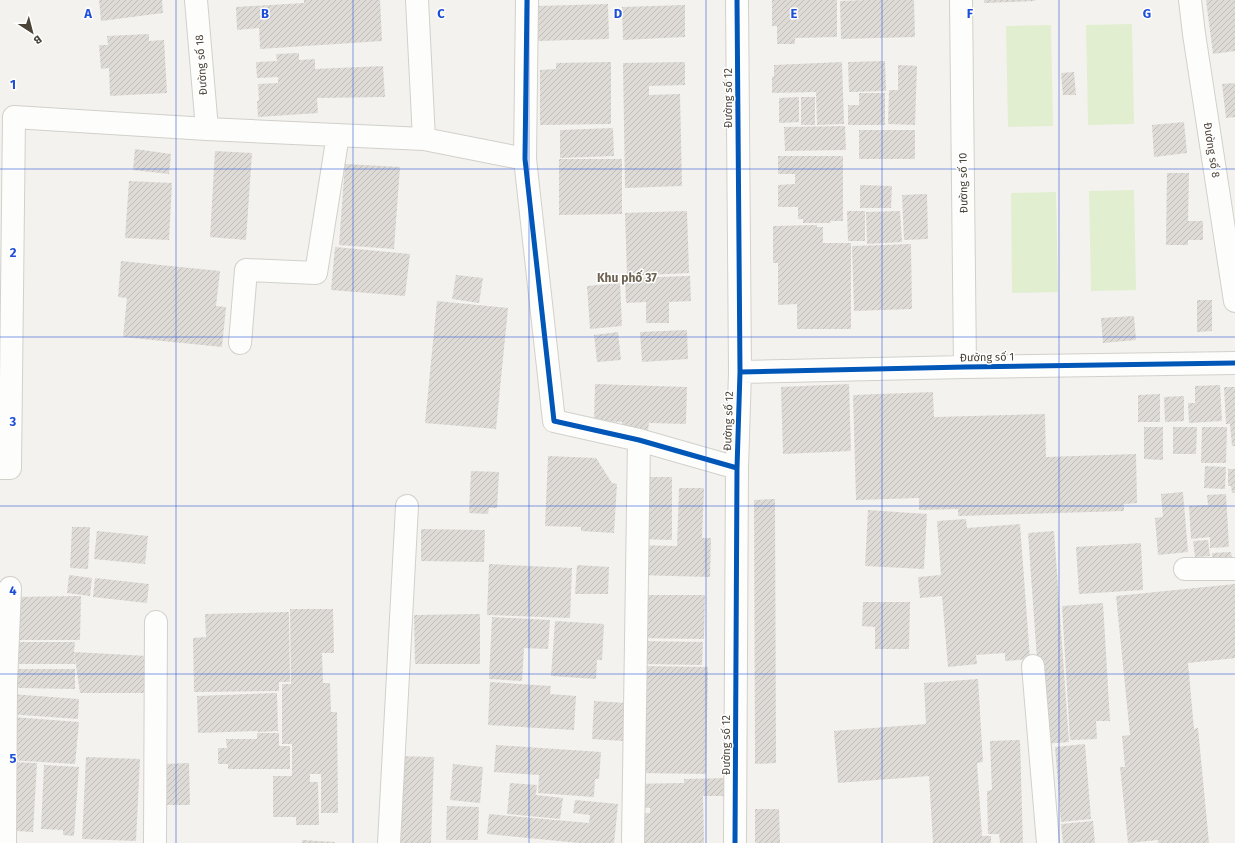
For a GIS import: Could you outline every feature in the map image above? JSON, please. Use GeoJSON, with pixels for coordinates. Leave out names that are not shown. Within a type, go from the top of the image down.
{"type":"FeatureCollection","features":[{"type":"Feature","properties":{"kind":"street","name":"Đường số 18"},"geometry":{"type":"LineString","coordinates":[[196,0],[207,129]]}},
{"type":"Feature","properties":{"kind":"street"},"geometry":{"type":"LineString","coordinates":[[417,0],[424,139]]}},
{"type":"Feature","properties":{"kind":"street"},"geometry":{"type":"LineString","coordinates":[[527,0],[525,159],[554,422],[640,440],[737,468]]}},
{"type":"Feature","properties":{"kind":"street","name":"Đường số 12"},"geometry":{"type":"LineString","coordinates":[[735,843],[737,468],[740,372],[737,0]]}},
{"type":"Feature","properties":{"kind":"street","name":"Đường số 10"},"geometry":{"type":"LineString","coordinates":[[961,0],[965,367]]}},
{"type":"Feature","properties":{"kind":"street","name":"Đường số 8"},"geometry":{"type":"LineString","coordinates":[[1190,0],[1235,301]]}},
{"type":"Feature","properties":{"kind":"street"},"geometry":{"type":"LineString","coordinates":[[0,468],[10,468],[14,117],[207,129],[424,139],[525,159]]}},
{"type":"Feature","properties":{"kind":"street"},"geometry":{"type":"LineString","coordinates":[[240,343],[246,270],[316,273],[338,135]]}},
{"type":"Feature","properties":{"kind":"street","name":"Đường số 1"},"geometry":{"type":"LineString","coordinates":[[740,372],[1235,363]]}},
{"type":"Feature","properties":{"kind":"street"},"geometry":{"type":"LineString","coordinates":[[633,843],[640,440]]}},
{"type":"Feature","properties":{"kind":"street"},"geometry":{"type":"LineString","coordinates":[[389,843],[407,506]]}},
{"type":"Feature","properties":{"kind":"street"},"geometry":{"type":"LineString","coordinates":[[1185,569],[1235,569]]}},
{"type":"Feature","properties":{"kind":"street"},"geometry":{"type":"LineString","coordinates":[[6,843],[6,684],[10,588]]}},
{"type":"Feature","properties":{"kind":"street"},"geometry":{"type":"LineString","coordinates":[[155,843],[156,622]]}},
{"type":"Feature","properties":{"kind":"street"},"geometry":{"type":"LineString","coordinates":[[1033,666],[1048,843]]}},
{"type":"Feature","properties":{"kind":"green space"},"geometry":{"type":"Polygon","coordinates":[[[1132,24],[1134,124],[1088,125],[1086,25],[1132,24]]]}},
{"type":"Feature","properties":{"kind":"green space"},"geometry":{"type":"Polygon","coordinates":[[[1051,25],[1053,126],[1008,127],[1006,26],[1051,25]]]}},
{"type":"Feature","properties":{"kind":"green space"},"geometry":{"type":"Polygon","coordinates":[[[1134,190],[1136,290],[1091,291],[1089,191],[1134,190]]]}},
{"type":"Feature","properties":{"kind":"green space"},"geometry":{"type":"Polygon","coordinates":[[[1056,192],[1058,292],[1012,293],[1011,193],[1056,192]]]}},
{"type":"Feature","properties":{"kind":"building"},"geometry":{"type":"Polygon","coordinates":[[[99,0],[162,0],[163,13],[101,21],[99,0]]]}},
{"type":"Feature","properties":{"kind":"building"},"geometry":{"type":"Polygon","coordinates":[[[304,0],[380,0],[382,41],[260,49],[259,28],[237,30],[236,7],[304,3],[304,0]]]}},
{"type":"Feature","properties":{"kind":"building"},"geometry":{"type":"Polygon","coordinates":[[[772,0],[837,0],[837,37],[795,38],[795,44],[777,44],[777,26],[772,26],[772,0]]]}},
{"type":"Feature","properties":{"kind":"building"},"geometry":{"type":"Polygon","coordinates":[[[914,0],[915,37],[841,39],[840,1],[914,0]]]}},
{"type":"Feature","properties":{"kind":"building"},"geometry":{"type":"Polygon","coordinates":[[[984,0],[1035,0],[1035,1],[984,3],[984,0]]]}},
{"type":"Feature","properties":{"kind":"building"},"geometry":{"type":"Polygon","coordinates":[[[1206,0],[1235,0],[1235,51],[1213,54],[1206,0]]]}},
{"type":"Feature","properties":{"kind":"building"},"geometry":{"type":"Polygon","coordinates":[[[608,4],[609,39],[537,41],[536,6],[608,4]]]}},
{"type":"Feature","properties":{"kind":"building"},"geometry":{"type":"Polygon","coordinates":[[[685,5],[685,37],[623,40],[622,7],[685,5]]]}},
{"type":"Feature","properties":{"kind":"building"},"geometry":{"type":"Polygon","coordinates":[[[149,34],[149,41],[164,40],[167,93],[110,96],[109,68],[101,69],[99,45],[108,45],[107,36],[149,34]]]}},
{"type":"Feature","properties":{"kind":"building"},"geometry":{"type":"Polygon","coordinates":[[[299,53],[299,60],[315,59],[315,69],[383,66],[385,97],[317,98],[318,113],[258,117],[258,84],[278,83],[278,77],[257,78],[256,62],[277,61],[276,54],[299,53]]]}},
{"type":"Feature","properties":{"kind":"building"},"geometry":{"type":"Polygon","coordinates":[[[885,61],[886,91],[849,92],[848,62],[885,61]]]}},
{"type":"Feature","properties":{"kind":"building"},"geometry":{"type":"Polygon","coordinates":[[[611,62],[611,124],[540,125],[540,70],[556,69],[556,63],[611,62]]]}},
{"type":"Feature","properties":{"kind":"building"},"geometry":{"type":"Polygon","coordinates":[[[685,62],[685,85],[649,86],[649,95],[680,94],[682,186],[625,188],[623,63],[685,62]]]}},
{"type":"Feature","properties":{"kind":"building"},"geometry":{"type":"Polygon","coordinates":[[[842,62],[844,124],[817,125],[816,92],[772,93],[774,65],[842,62]]]}},
{"type":"Feature","properties":{"kind":"building"},"geometry":{"type":"Polygon","coordinates":[[[898,65],[917,66],[915,125],[888,124],[889,90],[898,90],[898,65]]]}},
{"type":"Feature","properties":{"kind":"building"},"geometry":{"type":"Polygon","coordinates":[[[1074,72],[1076,95],[1063,95],[1061,73],[1074,72]]]}},
{"type":"Feature","properties":{"kind":"building"},"geometry":{"type":"Polygon","coordinates":[[[1235,83],[1235,117],[1226,118],[1222,84],[1235,83]]]}},
{"type":"Feature","properties":{"kind":"building"},"geometry":{"type":"Polygon","coordinates":[[[859,93],[885,93],[885,125],[848,125],[848,105],[859,105],[859,93]]]}},
{"type":"Feature","properties":{"kind":"building"},"geometry":{"type":"Polygon","coordinates":[[[799,97],[799,122],[779,123],[779,98],[799,97]]]}},
{"type":"Feature","properties":{"kind":"building"},"geometry":{"type":"Polygon","coordinates":[[[801,97],[815,97],[815,125],[801,125],[801,97]]]}},
{"type":"Feature","properties":{"kind":"building"},"geometry":{"type":"Polygon","coordinates":[[[1184,122],[1187,153],[1154,157],[1152,125],[1184,122]]]}},
{"type":"Feature","properties":{"kind":"building"},"geometry":{"type":"Polygon","coordinates":[[[845,126],[846,150],[785,151],[784,127],[845,126]]]}},
{"type":"Feature","properties":{"kind":"building"},"geometry":{"type":"Polygon","coordinates":[[[613,128],[614,156],[560,158],[560,130],[613,128]]]}},
{"type":"Feature","properties":{"kind":"building"},"geometry":{"type":"Polygon","coordinates":[[[859,130],[915,130],[915,159],[859,159],[859,130]]]}},
{"type":"Feature","properties":{"kind":"building"},"geometry":{"type":"Polygon","coordinates":[[[135,149],[171,154],[169,174],[133,170],[135,149]]]}},
{"type":"Feature","properties":{"kind":"building"},"geometry":{"type":"Polygon","coordinates":[[[215,151],[252,153],[246,240],[210,237],[215,151]]]}},
{"type":"Feature","properties":{"kind":"building"},"geometry":{"type":"Polygon","coordinates":[[[778,156],[843,156],[843,221],[830,221],[831,223],[803,223],[803,219],[798,219],[798,207],[778,207],[778,185],[795,184],[795,174],[778,174],[778,156]]]}},
{"type":"Feature","properties":{"kind":"building"},"geometry":{"type":"Polygon","coordinates":[[[559,159],[622,159],[622,214],[559,215],[559,159]]]}},
{"type":"Feature","properties":{"kind":"building"},"geometry":{"type":"Polygon","coordinates":[[[345,164],[400,167],[394,249],[339,245],[345,164]]]}},
{"type":"Feature","properties":{"kind":"building"},"geometry":{"type":"Polygon","coordinates":[[[1167,173],[1189,173],[1188,221],[1203,221],[1203,240],[1188,240],[1188,245],[1166,245],[1167,173]]]}},
{"type":"Feature","properties":{"kind":"building"},"geometry":{"type":"Polygon","coordinates":[[[129,181],[172,183],[169,240],[125,238],[129,181]]]}},
{"type":"Feature","properties":{"kind":"building"},"geometry":{"type":"Polygon","coordinates":[[[860,185],[892,186],[891,208],[860,208],[860,185]]]}},
{"type":"Feature","properties":{"kind":"building"},"geometry":{"type":"Polygon","coordinates":[[[927,194],[928,239],[904,240],[902,195],[927,194]]]}},
{"type":"Feature","properties":{"kind":"building"},"geometry":{"type":"Polygon","coordinates":[[[687,211],[689,273],[627,276],[625,213],[687,211]]]}},
{"type":"Feature","properties":{"kind":"building"},"geometry":{"type":"Polygon","coordinates":[[[847,211],[865,211],[865,241],[848,241],[847,211]]]}},
{"type":"Feature","properties":{"kind":"building"},"geometry":{"type":"Polygon","coordinates":[[[900,211],[902,242],[867,244],[866,212],[900,211]]]}},
{"type":"Feature","properties":{"kind":"building"},"geometry":{"type":"Polygon","coordinates":[[[817,225],[817,227],[823,227],[823,243],[851,243],[851,329],[797,329],[797,304],[778,305],[778,263],[773,263],[773,226],[817,225]]]}},
{"type":"Feature","properties":{"kind":"building"},"geometry":{"type":"Polygon","coordinates":[[[911,244],[912,309],[854,311],[852,246],[911,244]]]}},
{"type":"Feature","properties":{"kind":"building"},"geometry":{"type":"Polygon","coordinates":[[[335,247],[410,254],[405,296],[331,290],[335,247]]]}},
{"type":"Feature","properties":{"kind":"building"},"geometry":{"type":"Polygon","coordinates":[[[121,261],[220,271],[216,306],[226,307],[222,347],[123,337],[127,298],[118,297],[121,261]]]}},
{"type":"Feature","properties":{"kind":"building"},"geometry":{"type":"Polygon","coordinates":[[[456,275],[483,278],[479,303],[452,299],[456,275]]]}},
{"type":"Feature","properties":{"kind":"building"},"geometry":{"type":"Polygon","coordinates":[[[690,276],[691,301],[669,302],[669,323],[646,323],[646,302],[626,303],[625,278],[690,276]]]}},
{"type":"Feature","properties":{"kind":"building"},"geometry":{"type":"Polygon","coordinates":[[[620,283],[622,326],[590,329],[587,286],[620,283]]]}},
{"type":"Feature","properties":{"kind":"building"},"geometry":{"type":"Polygon","coordinates":[[[1197,300],[1212,300],[1212,331],[1197,332],[1197,300]]]}},
{"type":"Feature","properties":{"kind":"building"},"geometry":{"type":"Polygon","coordinates":[[[437,301],[508,308],[496,429],[425,423],[437,301]]]}},
{"type":"Feature","properties":{"kind":"building"},"geometry":{"type":"Polygon","coordinates":[[[1134,316],[1136,340],[1103,343],[1101,318],[1134,316]]]}},
{"type":"Feature","properties":{"kind":"building"},"geometry":{"type":"Polygon","coordinates":[[[687,330],[688,359],[642,362],[640,332],[687,330]]]}},
{"type":"Feature","properties":{"kind":"building"},"geometry":{"type":"Polygon","coordinates":[[[618,332],[621,360],[597,362],[594,335],[618,332]]]}},
{"type":"Feature","properties":{"kind":"building"},"geometry":{"type":"Polygon","coordinates":[[[595,384],[687,387],[686,424],[649,423],[648,430],[622,429],[622,422],[594,421],[595,384]]]}},
{"type":"Feature","properties":{"kind":"building"},"geometry":{"type":"Polygon","coordinates":[[[849,384],[851,451],[783,454],[781,387],[849,384]]]}},
{"type":"Feature","properties":{"kind":"building"},"geometry":{"type":"Polygon","coordinates":[[[1220,385],[1222,421],[1189,423],[1188,403],[1195,403],[1195,386],[1220,385]]]}},
{"type":"Feature","properties":{"kind":"building"},"geometry":{"type":"Polygon","coordinates":[[[1224,387],[1235,387],[1235,446],[1232,446],[1230,424],[1226,424],[1224,387]]]}},
{"type":"Feature","properties":{"kind":"building"},"geometry":{"type":"Polygon","coordinates":[[[933,392],[934,417],[1045,414],[1046,457],[1136,454],[1137,503],[1124,504],[1124,511],[958,516],[958,509],[919,510],[919,498],[856,500],[853,395],[933,392]]]}},
{"type":"Feature","properties":{"kind":"building"},"geometry":{"type":"Polygon","coordinates":[[[1160,394],[1160,422],[1138,422],[1138,395],[1160,394]]]}},
{"type":"Feature","properties":{"kind":"building"},"geometry":{"type":"Polygon","coordinates":[[[1184,396],[1184,421],[1165,422],[1164,397],[1184,396]]]}},
{"type":"Feature","properties":{"kind":"building"},"geometry":{"type":"Polygon","coordinates":[[[1144,427],[1163,427],[1163,460],[1144,459],[1144,427]]]}},
{"type":"Feature","properties":{"kind":"building"},"geometry":{"type":"Polygon","coordinates":[[[1173,427],[1197,427],[1196,454],[1173,454],[1173,427]]]}},
{"type":"Feature","properties":{"kind":"building"},"geometry":{"type":"Polygon","coordinates":[[[1202,427],[1227,427],[1226,463],[1201,463],[1202,427]]]}},
{"type":"Feature","properties":{"kind":"building"},"geometry":{"type":"Polygon","coordinates":[[[548,456],[596,458],[612,483],[617,484],[614,533],[581,531],[581,527],[545,526],[548,456]]]}},
{"type":"Feature","properties":{"kind":"building"},"geometry":{"type":"Polygon","coordinates":[[[1205,466],[1226,467],[1225,489],[1204,488],[1205,466]]]}},
{"type":"Feature","properties":{"kind":"building"},"geometry":{"type":"Polygon","coordinates":[[[1228,469],[1235,469],[1235,493],[1232,493],[1231,486],[1228,486],[1228,469]]]}},
{"type":"Feature","properties":{"kind":"building"},"geometry":{"type":"Polygon","coordinates":[[[471,471],[499,472],[497,508],[489,508],[488,514],[469,513],[471,471]]]}},
{"type":"Feature","properties":{"kind":"building"},"geometry":{"type":"Polygon","coordinates":[[[638,477],[672,477],[672,540],[637,539],[638,477]]]}},
{"type":"Feature","properties":{"kind":"building"},"geometry":{"type":"Polygon","coordinates":[[[679,488],[704,488],[702,538],[711,538],[710,577],[636,575],[637,545],[677,546],[679,488]]]}},
{"type":"Feature","properties":{"kind":"building"},"geometry":{"type":"Polygon","coordinates":[[[1183,492],[1188,552],[1158,555],[1155,518],[1163,517],[1161,494],[1183,492]]]}},
{"type":"Feature","properties":{"kind":"building"},"geometry":{"type":"Polygon","coordinates":[[[1226,494],[1229,547],[1210,548],[1210,537],[1191,539],[1189,506],[1208,505],[1207,495],[1226,494]]]}},
{"type":"Feature","properties":{"kind":"building"},"geometry":{"type":"Polygon","coordinates":[[[775,499],[776,763],[755,764],[754,500],[775,499]]]}},
{"type":"Feature","properties":{"kind":"building"},"geometry":{"type":"Polygon","coordinates":[[[868,510],[927,514],[924,569],[865,566],[868,510]]]}},
{"type":"Feature","properties":{"kind":"building"},"geometry":{"type":"Polygon","coordinates":[[[966,519],[967,528],[1020,524],[1030,659],[1005,661],[1005,653],[976,655],[977,664],[948,667],[942,596],[920,598],[918,577],[941,575],[937,521],[966,519]]]}},
{"type":"Feature","properties":{"kind":"building"},"geometry":{"type":"Polygon","coordinates":[[[72,527],[90,527],[88,569],[70,568],[72,527]]]}},
{"type":"Feature","properties":{"kind":"building"},"geometry":{"type":"Polygon","coordinates":[[[421,529],[485,530],[484,562],[421,561],[421,529]]]}},
{"type":"Feature","properties":{"kind":"building"},"geometry":{"type":"Polygon","coordinates":[[[97,531],[148,536],[145,564],[94,559],[97,531]]]}},
{"type":"Feature","properties":{"kind":"building"},"geometry":{"type":"Polygon","coordinates":[[[1054,531],[1069,742],[1043,744],[1028,533],[1054,531]]]}},
{"type":"Feature","properties":{"kind":"building"},"geometry":{"type":"Polygon","coordinates":[[[1208,540],[1210,556],[1195,557],[1193,541],[1208,540]]]}},
{"type":"Feature","properties":{"kind":"building"},"geometry":{"type":"Polygon","coordinates":[[[1141,543],[1143,590],[1079,594],[1076,547],[1141,543]]]}},
{"type":"Feature","properties":{"kind":"building"},"geometry":{"type":"Polygon","coordinates":[[[1231,552],[1233,567],[1213,568],[1212,553],[1231,552]]]}},
{"type":"Feature","properties":{"kind":"building"},"geometry":{"type":"Polygon","coordinates":[[[489,564],[572,568],[570,618],[487,615],[489,564]]]}},
{"type":"Feature","properties":{"kind":"building"},"geometry":{"type":"Polygon","coordinates":[[[577,565],[609,567],[608,594],[575,594],[577,565]]]}},
{"type":"Feature","properties":{"kind":"building"},"geometry":{"type":"Polygon","coordinates":[[[69,575],[92,578],[90,596],[67,593],[69,575]]]}},
{"type":"Feature","properties":{"kind":"building"},"geometry":{"type":"Polygon","coordinates":[[[95,578],[149,584],[147,603],[93,597],[95,578]]]}},
{"type":"Feature","properties":{"kind":"building"},"geometry":{"type":"Polygon","coordinates":[[[1235,584],[1235,658],[1188,663],[1194,729],[1198,728],[1209,843],[1158,843],[1158,840],[1128,843],[1120,767],[1125,767],[1122,736],[1130,735],[1116,596],[1235,584]]]}},
{"type":"Feature","properties":{"kind":"building"},"geometry":{"type":"Polygon","coordinates":[[[636,595],[705,595],[704,639],[635,638],[636,595]]]}},
{"type":"Feature","properties":{"kind":"building"},"geometry":{"type":"Polygon","coordinates":[[[81,596],[80,640],[13,640],[13,597],[81,596]]]}},
{"type":"Feature","properties":{"kind":"building"},"geometry":{"type":"Polygon","coordinates":[[[863,602],[910,602],[909,649],[875,649],[875,627],[862,626],[863,602]]]}},
{"type":"Feature","properties":{"kind":"building"},"geometry":{"type":"Polygon","coordinates":[[[1103,603],[1110,721],[1096,721],[1097,739],[1070,740],[1062,606],[1103,603]]]}},
{"type":"Feature","properties":{"kind":"building"},"geometry":{"type":"Polygon","coordinates":[[[290,609],[333,609],[334,653],[322,653],[323,683],[330,683],[331,712],[337,712],[338,813],[321,813],[321,774],[310,774],[310,782],[318,782],[319,825],[296,825],[296,817],[273,817],[273,776],[292,776],[292,744],[282,744],[282,684],[291,684],[290,609]]]}},
{"type":"Feature","properties":{"kind":"building"},"geometry":{"type":"Polygon","coordinates":[[[289,612],[290,682],[279,682],[279,691],[194,692],[193,638],[206,637],[205,614],[289,612]]]}},
{"type":"Feature","properties":{"kind":"building"},"geometry":{"type":"Polygon","coordinates":[[[480,614],[480,664],[415,664],[414,615],[480,614]]]}},
{"type":"Feature","properties":{"kind":"building"},"geometry":{"type":"Polygon","coordinates":[[[492,617],[550,620],[548,649],[524,648],[522,681],[489,679],[492,617]]]}},
{"type":"Feature","properties":{"kind":"building"},"geometry":{"type":"Polygon","coordinates":[[[555,621],[604,624],[602,660],[597,660],[596,679],[551,676],[555,621]]]}},
{"type":"Feature","properties":{"kind":"building"},"geometry":{"type":"Polygon","coordinates":[[[640,641],[703,642],[702,665],[640,664],[640,641]]]}},
{"type":"Feature","properties":{"kind":"building"},"geometry":{"type":"Polygon","coordinates":[[[15,642],[75,642],[75,664],[15,664],[15,642]]]}},
{"type":"Feature","properties":{"kind":"building"},"geometry":{"type":"Polygon","coordinates":[[[74,652],[147,656],[145,693],[80,693],[74,652]]]}},
{"type":"Feature","properties":{"kind":"building"},"geometry":{"type":"Polygon","coordinates":[[[640,666],[708,667],[706,774],[639,773],[640,666]]]}},
{"type":"Feature","properties":{"kind":"building"},"geometry":{"type":"Polygon","coordinates":[[[18,669],[75,669],[75,689],[18,688],[18,669]]]}},
{"type":"Feature","properties":{"kind":"building"},"geometry":{"type":"Polygon","coordinates":[[[978,679],[983,762],[977,763],[982,836],[991,836],[991,843],[933,843],[929,776],[838,783],[834,731],[926,724],[924,683],[978,679]]]}},
{"type":"Feature","properties":{"kind":"building"},"geometry":{"type":"Polygon","coordinates":[[[490,682],[551,686],[550,694],[576,696],[574,730],[488,725],[490,682]]]}},
{"type":"Feature","properties":{"kind":"building"},"geometry":{"type":"Polygon","coordinates":[[[277,693],[278,731],[198,733],[197,696],[277,693]]]}},
{"type":"Feature","properties":{"kind":"building"},"geometry":{"type":"Polygon","coordinates":[[[10,694],[79,699],[78,719],[8,714],[10,694]]]}},
{"type":"Feature","properties":{"kind":"building"},"geometry":{"type":"Polygon","coordinates":[[[594,701],[627,703],[624,741],[592,739],[594,701]]]}},
{"type":"Feature","properties":{"kind":"building"},"geometry":{"type":"Polygon","coordinates":[[[12,717],[79,722],[75,764],[9,760],[12,717]]]}},
{"type":"Feature","properties":{"kind":"building"},"geometry":{"type":"Polygon","coordinates":[[[257,733],[279,733],[279,746],[290,746],[290,769],[228,769],[228,764],[218,764],[218,748],[227,748],[226,739],[257,739],[257,733]]]}},
{"type":"Feature","properties":{"kind":"building"},"geometry":{"type":"Polygon","coordinates":[[[1020,740],[1023,843],[1000,843],[999,834],[988,834],[987,791],[992,790],[990,741],[1020,740]]]}},
{"type":"Feature","properties":{"kind":"building"},"geometry":{"type":"Polygon","coordinates":[[[1085,744],[1091,819],[1061,822],[1055,747],[1085,744]]]}},
{"type":"Feature","properties":{"kind":"building"},"geometry":{"type":"Polygon","coordinates":[[[496,745],[601,752],[599,779],[595,779],[594,797],[538,793],[539,775],[494,772],[496,745]]]}},
{"type":"Feature","properties":{"kind":"building"},"geometry":{"type":"Polygon","coordinates":[[[395,756],[434,757],[431,843],[392,843],[395,756]]]}},
{"type":"Feature","properties":{"kind":"building"},"geometry":{"type":"Polygon","coordinates":[[[86,757],[140,759],[136,841],[82,839],[86,757]]]}},
{"type":"Feature","properties":{"kind":"building"},"geometry":{"type":"Polygon","coordinates":[[[12,762],[37,763],[33,832],[16,831],[16,822],[8,822],[12,762]]]}},
{"type":"Feature","properties":{"kind":"building"},"geometry":{"type":"Polygon","coordinates":[[[189,763],[190,805],[166,805],[165,764],[189,763]]]}},
{"type":"Feature","properties":{"kind":"building"},"geometry":{"type":"Polygon","coordinates":[[[453,764],[483,767],[480,803],[450,800],[453,764]]]}},
{"type":"Feature","properties":{"kind":"building"},"geometry":{"type":"Polygon","coordinates":[[[44,765],[79,767],[74,836],[63,835],[63,830],[41,829],[44,765]]]}},
{"type":"Feature","properties":{"kind":"building"},"geometry":{"type":"Polygon","coordinates":[[[728,778],[728,796],[703,796],[704,843],[637,843],[637,813],[650,813],[650,808],[630,808],[630,784],[684,783],[684,779],[728,778]]]}},
{"type":"Feature","properties":{"kind":"building"},"geometry":{"type":"Polygon","coordinates":[[[510,783],[537,785],[536,795],[563,798],[560,819],[507,814],[510,783]]]}},
{"type":"Feature","properties":{"kind":"building"},"geometry":{"type":"Polygon","coordinates":[[[575,800],[618,804],[614,843],[579,843],[487,834],[489,814],[589,823],[590,815],[573,813],[575,800]]]}},
{"type":"Feature","properties":{"kind":"building"},"geometry":{"type":"Polygon","coordinates":[[[447,806],[479,807],[478,840],[446,840],[447,806]]]}},
{"type":"Feature","properties":{"kind":"building"},"geometry":{"type":"Polygon","coordinates":[[[755,809],[779,809],[780,843],[755,843],[755,809]]]}},
{"type":"Feature","properties":{"kind":"building"},"geometry":{"type":"Polygon","coordinates":[[[1093,821],[1095,843],[1063,843],[1061,824],[1093,821]]]}},
{"type":"Feature","properties":{"kind":"building"},"geometry":{"type":"Polygon","coordinates":[[[302,840],[335,842],[335,843],[302,843],[302,840]]]}},
{"type":"Feature","properties":{"kind":"cycle path"},"geometry":{"type":"LineString","coordinates":[[527,0],[525,159],[554,421],[639,440],[737,468]]}},
{"type":"Feature","properties":{"kind":"cycle path"},"geometry":{"type":"LineString","coordinates":[[735,843],[737,468],[740,372],[737,0]]}},
{"type":"Feature","properties":{"kind":"cycle path"},"geometry":{"type":"LineString","coordinates":[[740,372],[1235,363]]}},
{"type":"Feature","properties":{"kind":"district","name":"Khu phố 37"},"geometry":{"type":"Point","coordinates":[627,278]}}]}
